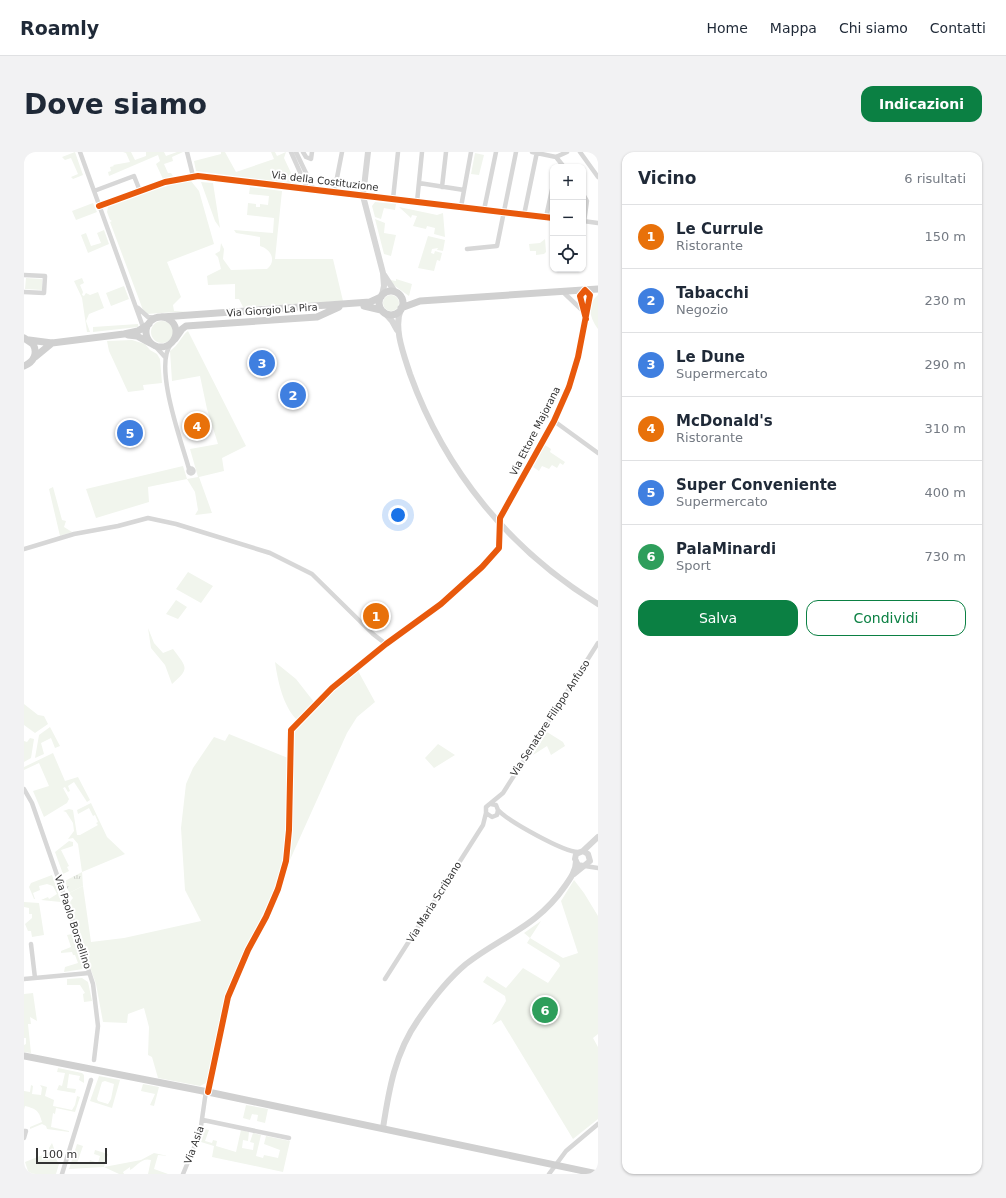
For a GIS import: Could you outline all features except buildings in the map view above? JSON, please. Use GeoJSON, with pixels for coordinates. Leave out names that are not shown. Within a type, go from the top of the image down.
{"type":"FeatureCollection","features":[{"type":"Feature","properties":{"kind":"main road"},"geometry":{"type":"LineString","coordinates":[[420,301],[401,308],[391,314],[383,311],[379,303],[381,296],[388,291],[397,293],[409,299],[420,301],[598,290]]}},
{"type":"Feature","properties":{"kind":"main road"},"geometry":{"type":"LineString","coordinates":[[397,293],[402,302],[401,308]]}},
{"type":"Feature","properties":{"kind":"main road","name":"Via Giorgio La Pira"},"geometry":{"type":"LineString","coordinates":[[160,317],[370,302],[381,296]]}},
{"type":"Feature","properties":{"kind":"main road","name":"Via Giorgio La Pira"},"geometry":{"type":"LineString","coordinates":[[173,342],[182,328],[194,325],[317,317],[338,307],[368,306],[383,311]]}},
{"type":"Feature","properties":{"kind":"main road"},"geometry":{"type":"LineString","coordinates":[[27,339],[52,343],[124,334],[146,326],[160,317],[169,319],[174,324],[177,332],[173,342],[164,347],[151,343],[137,336],[124,334]]}},
{"type":"Feature","properties":{"kind":"main road"},"geometry":{"type":"LineString","coordinates":[[146,326],[146,331],[151,343]]}},
{"type":"Feature","properties":{"kind":"main road"},"geometry":{"type":"LineString","coordinates":[[27,339],[35,346],[34,358]]}},
{"type":"Feature","properties":{"kind":"main road"},"geometry":{"type":"LineString","coordinates":[[24,366],[52,343]]}},
{"type":"Feature","properties":{"kind":"main road"},"geometry":{"type":"LineString","coordinates":[[24,1056],[383,1128],[598,1174]]}},
{"type":"Feature","properties":{"kind":"street"},"geometry":{"type":"LineString","coordinates":[[80,152],[135,304],[146,326]]}},
{"type":"Feature","properties":{"kind":"street"},"geometry":{"type":"LineString","coordinates":[[187,152],[193,176]]}},
{"type":"Feature","properties":{"kind":"street"},"geometry":{"type":"LineString","coordinates":[[291,152],[311,190]]}},
{"type":"Feature","properties":{"kind":"street"},"geometry":{"type":"LineString","coordinates":[[296,152],[311,190]]}},
{"type":"Feature","properties":{"kind":"street"},"geometry":{"type":"LineString","coordinates":[[303,152],[306,157],[311,159],[312,152]]}},
{"type":"Feature","properties":{"kind":"street"},"geometry":{"type":"LineString","coordinates":[[334,193],[342,152]]}},
{"type":"Feature","properties":{"kind":"street"},"geometry":{"type":"LineString","coordinates":[[368,152],[363,196],[383,273],[384,286],[381,296]]}},
{"type":"Feature","properties":{"kind":"street"},"geometry":{"type":"LineString","coordinates":[[393,199],[398,152]]}},
{"type":"Feature","properties":{"kind":"street"},"geometry":{"type":"LineString","coordinates":[[417,202],[422,152]]}},
{"type":"Feature","properties":{"kind":"street"},"geometry":{"type":"LineString","coordinates":[[442,187],[446,152]]}},
{"type":"Feature","properties":{"kind":"street"},"geometry":{"type":"LineString","coordinates":[[461,207],[471,152]]}},
{"type":"Feature","properties":{"kind":"street"},"geometry":{"type":"LineString","coordinates":[[484,210],[496,152]]}},
{"type":"Feature","properties":{"kind":"street"},"geometry":{"type":"LineString","coordinates":[[467,249],[497,246],[516,152]]}},
{"type":"Feature","properties":{"kind":"street"},"geometry":{"type":"LineString","coordinates":[[524,214],[535,152],[557,158],[562,164]]}},
{"type":"Feature","properties":{"kind":"street"},"geometry":{"type":"LineString","coordinates":[[557,158],[567,152]]}},
{"type":"Feature","properties":{"kind":"street"},"geometry":{"type":"LineString","coordinates":[[580,152],[598,176]]}},
{"type":"Feature","properties":{"kind":"street"},"geometry":{"type":"LineString","coordinates":[[557,158],[557,164]]}},
{"type":"Feature","properties":{"kind":"street"},"geometry":{"type":"LineString","coordinates":[[94,191],[134,176],[140,190]]}},
{"type":"Feature","properties":{"kind":"street","name":"Via della Costituzione"},"geometry":{"type":"LineString","coordinates":[[99,206],[140,190],[193,176],[550,218]]}},
{"type":"Feature","properties":{"kind":"street"},"geometry":{"type":"LineString","coordinates":[[419,183],[464,190]]}},
{"type":"Feature","properties":{"kind":"street"},"geometry":{"type":"LineString","coordinates":[[546,217],[550,199]]}},
{"type":"Feature","properties":{"kind":"street"},"geometry":{"type":"LineString","coordinates":[[586,222],[598,223]]}},
{"type":"Feature","properties":{"kind":"street"},"geometry":{"type":"LineString","coordinates":[[383,273],[397,293]]}},
{"type":"Feature","properties":{"kind":"street"},"geometry":{"type":"LineString","coordinates":[[24,275],[45,276],[44,293],[24,292]]}},
{"type":"Feature","properties":{"kind":"street"},"geometry":{"type":"LineString","coordinates":[[586,319],[580,296],[585,290],[590,295],[589,302]]}},
{"type":"Feature","properties":{"kind":"street"},"geometry":{"type":"LineString","coordinates":[[589,302],[598,290]]}},
{"type":"Feature","properties":{"kind":"street"},"geometry":{"type":"LineString","coordinates":[[562,292],[585,313]]}},
{"type":"Feature","properties":{"kind":"street","name":"Via Ettore Majorana"},"geometry":{"type":"LineString","coordinates":[[386,644],[441,604],[482,567],[498,548],[500,518],[554,421],[574,370],[589,302]]}},
{"type":"Feature","properties":{"kind":"street"},"geometry":{"type":"LineString","coordinates":[[135,304],[145,316],[160,317]]}},
{"type":"Feature","properties":{"kind":"street"},"geometry":{"type":"LineString","coordinates":[[398,332],[401,308]]}},
{"type":"Feature","properties":{"kind":"street"},"geometry":{"type":"LineString","coordinates":[[383,311],[392,321],[398,332],[416,388],[433,428],[462,478],[500,525],[547,569],[598,604]]}},
{"type":"Feature","properties":{"kind":"street"},"geometry":{"type":"LineString","coordinates":[[173,342],[167,349],[165,358],[167,388],[189,469]]}},
{"type":"Feature","properties":{"kind":"street"},"geometry":{"type":"LineString","coordinates":[[151,343],[163,353],[165,358]]}},
{"type":"Feature","properties":{"kind":"street"},"geometry":{"type":"LineString","coordinates":[[554,421],[598,453]]}},
{"type":"Feature","properties":{"kind":"street"},"geometry":{"type":"LineString","coordinates":[[24,548],[74,534],[118,526],[148,518],[176,524],[270,553],[306,571],[321,582],[373,634],[386,644]]}},
{"type":"Feature","properties":{"kind":"street","name":"Via Senatore Filippo Anfuso"},"geometry":{"type":"LineString","coordinates":[[502,793],[598,643]]}},
{"type":"Feature","properties":{"kind":"street","name":"Via Asia"},"geometry":{"type":"LineString","coordinates":[[183,1174],[195,1148],[203,1120],[207,1092],[228,997],[248,950],[266,917],[278,889],[286,862],[289,830],[291,730],[332,688],[386,644]]}},
{"type":"Feature","properties":{"kind":"street","name":"Via Paolo Borsellino"},"geometry":{"type":"LineString","coordinates":[[24,789],[32,803],[89,973],[95,1000],[98,1026],[94,1060]]}},
{"type":"Feature","properties":{"kind":"street"},"geometry":{"type":"LineString","coordinates":[[483,825],[486,807],[502,793]]}},
{"type":"Feature","properties":{"kind":"street"},"geometry":{"type":"LineString","coordinates":[[483,825],[493,817],[498,809],[502,793]]}},
{"type":"Feature","properties":{"kind":"street"},"geometry":{"type":"LineString","coordinates":[[491,804],[494,804],[511,821],[566,850],[578,864],[598,867]]}},
{"type":"Feature","properties":{"kind":"street"},"geometry":{"type":"LineString","coordinates":[[486,813],[493,817],[511,821]]}},
{"type":"Feature","properties":{"kind":"street","name":"Via Maria Scribano"},"geometry":{"type":"LineString","coordinates":[[385,979],[483,825]]}},
{"type":"Feature","properties":{"kind":"street"},"geometry":{"type":"LineString","coordinates":[[383,1128],[394,1068],[404,1044],[418,1020],[461,969],[542,914],[558,897],[571,876],[576,854],[596,839]]}},
{"type":"Feature","properties":{"kind":"street"},"geometry":{"type":"LineString","coordinates":[[571,876],[589,862],[596,839]]}},
{"type":"Feature","properties":{"kind":"street"},"geometry":{"type":"LineString","coordinates":[[566,850],[582,851],[588,854],[598,867]]}},
{"type":"Feature","properties":{"kind":"street"},"geometry":{"type":"LineString","coordinates":[[30,944],[35,978]]}},
{"type":"Feature","properties":{"kind":"street"},"geometry":{"type":"LineString","coordinates":[[24,979],[89,973]]}},
{"type":"Feature","properties":{"kind":"street"},"geometry":{"type":"LineString","coordinates":[[62,1174],[91,1080]]}},
{"type":"Feature","properties":{"kind":"street"},"geometry":{"type":"LineString","coordinates":[[203,1120],[289,1138]]}},
{"type":"Feature","properties":{"kind":"street"},"geometry":{"type":"LineString","coordinates":[[549,1174],[566,1151],[598,1124]]}},
{"type":"Feature","properties":{"kind":"street"},"geometry":{"type":"LineString","coordinates":[[24,1131],[26,1131],[24,1138]]}},
{"type":"Feature","properties":{"kind":"green space"},"geometry":{"type":"Polygon","coordinates":[[[75,152],[83,175],[73,179],[71,177],[78,174],[71,158],[65,160],[62,157],[75,152]]]}},
{"type":"Feature","properties":{"kind":"green space"},"geometry":{"type":"Polygon","coordinates":[[[123,152],[131,152],[135,160],[146,156],[146,152],[164,152],[166,156],[177,152],[183,152],[172,157],[173,161],[164,164],[168,173],[171,173],[173,176],[163,179],[156,164],[160,161],[158,155],[109,176],[108,172],[111,171],[110,167],[114,166],[113,165],[130,162],[126,153],[123,152]]]}},
{"type":"Feature","properties":{"kind":"green space"},"geometry":{"type":"Polygon","coordinates":[[[221,152],[225,152],[236,172],[274,159],[271,152],[275,152],[277,156],[286,152],[284,158],[292,175],[299,178],[300,181],[296,184],[196,171],[194,161],[221,154],[221,152]]]}},
{"type":"Feature","properties":{"kind":"green space"},"geometry":{"type":"Polygon","coordinates":[[[475,153],[484,155],[479,175],[471,174],[475,153]]]}},
{"type":"Feature","properties":{"kind":"green space"},"geometry":{"type":"Polygon","coordinates":[[[185,181],[191,181],[199,191],[214,244],[167,262],[181,297],[173,305],[174,311],[189,311],[147,314],[143,310],[110,222],[112,221],[110,220],[107,212],[108,207],[157,189],[185,181]]]}},
{"type":"Feature","properties":{"kind":"green space"},"geometry":{"type":"Polygon","coordinates":[[[201,182],[213,183],[220,228],[215,221],[201,182]]]}},
{"type":"Feature","properties":{"kind":"green space"},"geometry":{"type":"Polygon","coordinates":[[[250,187],[282,191],[275,259],[333,259],[343,301],[243,307],[239,299],[235,299],[235,284],[208,285],[207,276],[221,269],[218,257],[215,254],[220,251],[221,243],[224,249],[223,259],[231,270],[267,269],[272,262],[270,252],[260,246],[260,237],[236,233],[234,230],[273,233],[274,218],[247,215],[248,203],[256,204],[256,207],[260,207],[260,204],[268,205],[269,196],[249,194],[250,187]]]}},
{"type":"Feature","properties":{"kind":"green space"},"geometry":{"type":"Polygon","coordinates":[[[375,202],[396,204],[395,210],[384,208],[381,219],[375,217],[372,206],[375,202]]]}},
{"type":"Feature","properties":{"kind":"green space"},"geometry":{"type":"Polygon","coordinates":[[[93,203],[97,212],[76,220],[72,211],[93,203]]]}},
{"type":"Feature","properties":{"kind":"green space"},"geometry":{"type":"Polygon","coordinates":[[[399,207],[437,215],[443,213],[445,237],[434,234],[435,228],[427,226],[426,229],[413,226],[417,216],[412,215],[411,218],[399,207]]]}},
{"type":"Feature","properties":{"kind":"green space"},"geometry":{"type":"Polygon","coordinates":[[[375,219],[385,223],[384,233],[396,235],[391,256],[384,254],[375,219]]]}},
{"type":"Feature","properties":{"kind":"green space"},"geometry":{"type":"Polygon","coordinates":[[[104,230],[109,244],[88,253],[81,235],[86,233],[91,246],[101,243],[97,233],[104,230]]]}},
{"type":"Feature","properties":{"kind":"green space"},"geometry":{"type":"Polygon","coordinates":[[[428,236],[445,240],[443,251],[437,250],[438,248],[432,249],[431,253],[434,254],[435,251],[442,253],[440,261],[437,260],[434,271],[418,268],[428,236]]]}},
{"type":"Feature","properties":{"kind":"green space"},"geometry":{"type":"Polygon","coordinates":[[[545,239],[546,252],[544,254],[536,255],[536,251],[530,251],[529,244],[540,243],[545,239]]]}},
{"type":"Feature","properties":{"kind":"green space"},"geometry":{"type":"Polygon","coordinates":[[[26,278],[42,279],[42,290],[25,289],[26,278]]]}},
{"type":"Feature","properties":{"kind":"green space"},"geometry":{"type":"Polygon","coordinates":[[[82,278],[84,283],[80,285],[83,292],[82,295],[84,296],[86,293],[90,295],[98,292],[104,308],[89,314],[86,321],[90,332],[87,332],[82,298],[74,281],[82,278]]]}},
{"type":"Feature","properties":{"kind":"green space"},"geometry":{"type":"Polygon","coordinates":[[[396,279],[412,284],[409,296],[392,284],[390,280],[396,281],[396,279]]]}},
{"type":"Feature","properties":{"kind":"green space"},"geometry":{"type":"Polygon","coordinates":[[[124,286],[129,299],[111,306],[106,293],[124,286]]]}},
{"type":"Feature","properties":{"kind":"green space"},"geometry":{"type":"Polygon","coordinates":[[[391,295],[397,297],[399,303],[397,309],[391,311],[385,309],[383,303],[385,297],[391,295]]]}},
{"type":"Feature","properties":{"kind":"green space"},"geometry":{"type":"Polygon","coordinates":[[[598,295],[598,329],[590,312],[592,303],[598,295]]]}},
{"type":"Feature","properties":{"kind":"green space"},"geometry":{"type":"Polygon","coordinates":[[[162,321],[170,324],[173,332],[170,340],[162,343],[154,340],[151,332],[154,324],[162,321]]]}},
{"type":"Feature","properties":{"kind":"green space"},"geometry":{"type":"Polygon","coordinates":[[[138,324],[138,327],[93,332],[93,327],[138,324]]]}},
{"type":"Feature","properties":{"kind":"green space"},"geometry":{"type":"Polygon","coordinates":[[[188,331],[246,446],[222,458],[224,471],[199,477],[212,513],[195,515],[198,510],[195,492],[187,479],[198,477],[190,449],[218,444],[207,409],[200,376],[172,381],[170,351],[188,331]]]}},
{"type":"Feature","properties":{"kind":"green space"},"geometry":{"type":"Polygon","coordinates":[[[132,340],[145,344],[150,350],[157,354],[160,359],[162,383],[143,385],[144,390],[128,392],[109,351],[107,341],[132,340]]]}},
{"type":"Feature","properties":{"kind":"green space"},"geometry":{"type":"Polygon","coordinates":[[[545,445],[551,449],[550,452],[565,462],[563,465],[560,463],[557,468],[552,465],[549,469],[542,466],[539,471],[533,467],[545,445]]]}},
{"type":"Feature","properties":{"kind":"green space"},"geometry":{"type":"Polygon","coordinates":[[[183,466],[187,479],[148,487],[149,502],[96,518],[86,489],[183,466]]]}},
{"type":"Feature","properties":{"kind":"green space"},"geometry":{"type":"Polygon","coordinates":[[[53,487],[62,520],[66,521],[64,527],[72,532],[60,536],[49,489],[53,487]]]}},
{"type":"Feature","properties":{"kind":"green space"},"geometry":{"type":"Polygon","coordinates":[[[188,572],[213,586],[201,603],[176,589],[188,572]]]}},
{"type":"Feature","properties":{"kind":"green space"},"geometry":{"type":"Polygon","coordinates":[[[176,600],[187,607],[178,619],[166,614],[176,600]]]}},
{"type":"Feature","properties":{"kind":"green space"},"geometry":{"type":"Polygon","coordinates":[[[148,628],[154,643],[163,653],[173,649],[183,664],[184,671],[172,684],[165,665],[151,648],[148,628]]]}},
{"type":"Feature","properties":{"kind":"green space"},"geometry":{"type":"Polygon","coordinates":[[[275,662],[296,679],[314,702],[297,720],[288,708],[285,701],[275,662]]]}},
{"type":"Feature","properties":{"kind":"green space"},"geometry":{"type":"Polygon","coordinates":[[[357,669],[375,702],[357,717],[347,733],[289,862],[292,829],[291,737],[293,730],[326,696],[357,669]]]}},
{"type":"Feature","properties":{"kind":"green space"},"geometry":{"type":"Polygon","coordinates":[[[24,704],[38,715],[44,716],[48,724],[35,733],[24,725],[24,704]]]}},
{"type":"Feature","properties":{"kind":"green space"},"geometry":{"type":"Polygon","coordinates":[[[50,727],[60,746],[55,748],[51,738],[41,743],[44,754],[35,758],[39,735],[50,727]]]}},
{"type":"Feature","properties":{"kind":"green space"},"geometry":{"type":"Polygon","coordinates":[[[547,732],[563,742],[565,746],[551,755],[547,746],[533,755],[547,732]]]}},
{"type":"Feature","properties":{"kind":"green space"},"geometry":{"type":"Polygon","coordinates":[[[229,734],[288,758],[287,839],[282,866],[273,893],[246,948],[227,994],[208,1082],[200,1086],[158,1078],[152,1057],[148,1055],[149,1027],[144,1008],[128,1014],[127,1023],[103,1022],[96,984],[69,908],[69,903],[73,898],[69,893],[83,886],[91,942],[124,938],[201,921],[185,890],[181,828],[186,784],[193,768],[214,737],[225,741],[229,734]]]}},
{"type":"Feature","properties":{"kind":"green space"},"geometry":{"type":"Polygon","coordinates":[[[30,738],[34,739],[31,758],[24,762],[24,741],[27,742],[30,738]]]}},
{"type":"Feature","properties":{"kind":"green space"},"geometry":{"type":"Polygon","coordinates":[[[438,744],[455,755],[434,768],[425,758],[438,744]]]}},
{"type":"Feature","properties":{"kind":"green space"},"geometry":{"type":"Polygon","coordinates":[[[53,753],[65,781],[78,777],[90,800],[87,802],[74,782],[68,786],[70,791],[68,792],[65,787],[63,788],[69,799],[67,803],[44,817],[33,791],[49,786],[39,763],[24,770],[24,767],[53,753]]]}},
{"type":"Feature","properties":{"kind":"green space"},"geometry":{"type":"Polygon","coordinates":[[[91,803],[107,837],[125,854],[82,872],[78,844],[73,838],[68,839],[74,831],[73,823],[66,812],[63,811],[69,809],[73,810],[77,835],[80,835],[98,825],[96,823],[98,822],[95,815],[93,816],[89,808],[78,814],[77,810],[91,803]]]}},
{"type":"Feature","properties":{"kind":"green space"},"geometry":{"type":"Polygon","coordinates":[[[69,841],[73,842],[73,846],[61,850],[69,866],[67,867],[69,871],[63,874],[55,852],[69,841]]]}},
{"type":"Feature","properties":{"kind":"green space"},"geometry":{"type":"Polygon","coordinates":[[[82,872],[83,886],[69,893],[65,881],[82,872]]]}},
{"type":"Feature","properties":{"kind":"green space"},"geometry":{"type":"Polygon","coordinates":[[[52,875],[61,902],[41,900],[48,897],[49,899],[57,894],[53,886],[47,884],[39,886],[40,890],[33,893],[34,899],[29,887],[31,883],[52,875]]]}},
{"type":"Feature","properties":{"kind":"green space"},"geometry":{"type":"Polygon","coordinates":[[[574,880],[598,916],[598,1034],[593,1038],[598,1047],[598,1119],[573,1139],[501,1020],[492,1025],[506,1001],[505,996],[483,982],[487,976],[506,988],[523,968],[548,983],[560,966],[559,963],[527,943],[530,938],[563,958],[578,953],[561,901],[574,880]]]}},
{"type":"Feature","properties":{"kind":"green space"},"geometry":{"type":"Polygon","coordinates":[[[24,902],[39,903],[44,935],[32,937],[31,931],[28,931],[25,924],[32,918],[32,914],[29,914],[29,908],[24,907],[24,902]]]}},
{"type":"Feature","properties":{"kind":"green space"},"geometry":{"type":"Polygon","coordinates":[[[541,921],[530,938],[524,933],[541,921]]]}},
{"type":"Feature","properties":{"kind":"green space"},"geometry":{"type":"Polygon","coordinates":[[[72,934],[83,969],[64,972],[65,967],[78,963],[72,952],[61,953],[61,951],[71,947],[67,935],[72,934]]]}},
{"type":"Feature","properties":{"kind":"green space"},"geometry":{"type":"Polygon","coordinates":[[[82,978],[88,982],[92,1001],[84,1002],[83,994],[85,993],[80,985],[67,985],[67,979],[82,978]]]}},
{"type":"Feature","properties":{"kind":"green space"},"geometry":{"type":"Polygon","coordinates":[[[33,993],[37,1021],[30,1017],[31,1024],[28,1024],[31,1053],[24,1052],[26,1038],[24,1038],[24,994],[33,993]]]}},
{"type":"Feature","properties":{"kind":"green space"},"geometry":{"type":"Polygon","coordinates":[[[58,1068],[82,1073],[84,1075],[84,1083],[79,1080],[80,1076],[69,1074],[67,1088],[76,1089],[75,1093],[57,1090],[59,1085],[62,1086],[65,1073],[57,1072],[58,1068]]]}},
{"type":"Feature","properties":{"kind":"green space"},"geometry":{"type":"Polygon","coordinates":[[[99,1076],[120,1080],[112,1108],[90,1101],[99,1076]],[[105,1081],[102,1082],[97,1099],[98,1101],[108,1104],[111,1099],[114,1084],[105,1081]]]}},
{"type":"Feature","properties":{"kind":"green space"},"geometry":{"type":"Polygon","coordinates":[[[143,1084],[159,1087],[154,1106],[150,1105],[155,1094],[141,1091],[143,1084]]]}},
{"type":"Feature","properties":{"kind":"green space"},"geometry":{"type":"Polygon","coordinates":[[[31,1085],[33,1086],[32,1094],[41,1095],[42,1088],[40,1085],[47,1087],[45,1096],[54,1100],[53,1106],[72,1110],[77,1096],[80,1097],[75,1112],[56,1108],[55,1114],[53,1113],[51,1127],[69,1132],[47,1129],[46,1126],[42,1124],[30,1129],[30,1127],[42,1122],[40,1115],[35,1109],[25,1106],[24,1110],[24,1091],[30,1092],[31,1085]]]}},
{"type":"Feature","properties":{"kind":"green space"},"geometry":{"type":"Polygon","coordinates":[[[246,1105],[268,1109],[265,1123],[257,1121],[258,1115],[252,1114],[250,1120],[243,1118],[246,1105]]]}},
{"type":"Feature","properties":{"kind":"green space"},"geometry":{"type":"Polygon","coordinates":[[[204,1129],[209,1130],[205,1141],[212,1143],[213,1140],[217,1141],[216,1146],[236,1152],[241,1130],[249,1132],[248,1141],[243,1140],[242,1148],[253,1150],[254,1143],[250,1142],[253,1133],[261,1135],[256,1156],[263,1158],[264,1155],[278,1158],[280,1150],[264,1144],[266,1136],[290,1141],[283,1172],[212,1157],[214,1146],[201,1142],[204,1129]]]}},
{"type":"Feature","properties":{"kind":"green space"},"geometry":{"type":"Polygon","coordinates":[[[52,1143],[56,1154],[55,1157],[59,1164],[56,1174],[29,1174],[25,1162],[50,1152],[49,1148],[52,1143]]]}},
{"type":"Feature","properties":{"kind":"green space"},"geometry":{"type":"Polygon","coordinates":[[[77,1144],[83,1146],[77,1163],[81,1164],[82,1162],[89,1164],[90,1160],[98,1163],[100,1156],[94,1154],[95,1150],[108,1154],[104,1167],[69,1169],[77,1144]]]}},
{"type":"Feature","properties":{"kind":"green space"},"geometry":{"type":"Polygon","coordinates":[[[154,1153],[168,1156],[158,1155],[154,1169],[168,1174],[148,1174],[151,1160],[148,1159],[142,1161],[130,1170],[130,1167],[123,1172],[124,1174],[119,1174],[104,1167],[141,1160],[154,1153]]]}},
{"type":"Feature","properties":{"kind":"cycle path"},"geometry":{"type":"LineString","coordinates":[[99,206],[165,182],[198,176],[550,218]]}},
{"type":"Feature","properties":{"kind":"cycle path"},"geometry":{"type":"LineString","coordinates":[[208,1092],[228,997],[248,950],[266,917],[278,889],[286,861],[289,830],[291,730],[332,688],[386,644],[441,604],[482,567],[499,548],[500,518],[554,421],[569,387],[578,357],[590,295],[585,290],[580,296],[586,319]]}},
{"type":"Feature","properties":{"kind":"place","name":"Le Dune"},"geometry":{"type":"Point","coordinates":[262,363]}},
{"type":"Feature","properties":{"kind":"place","name":"Tabacchi"},"geometry":{"type":"Point","coordinates":[293,395]}},
{"type":"Feature","properties":{"kind":"place","name":"McDonald's"},"geometry":{"type":"Point","coordinates":[197,426]}},
{"type":"Feature","properties":{"kind":"place","name":"Super Conveniente"},"geometry":{"type":"Point","coordinates":[130,433]}},
{"type":"Feature","properties":{"kind":"place","name":"Le Currule"},"geometry":{"type":"Point","coordinates":[376,616]}},
{"type":"Feature","properties":{"kind":"place","name":"PalaMinardi"},"geometry":{"type":"Point","coordinates":[545,1010]}}]}
